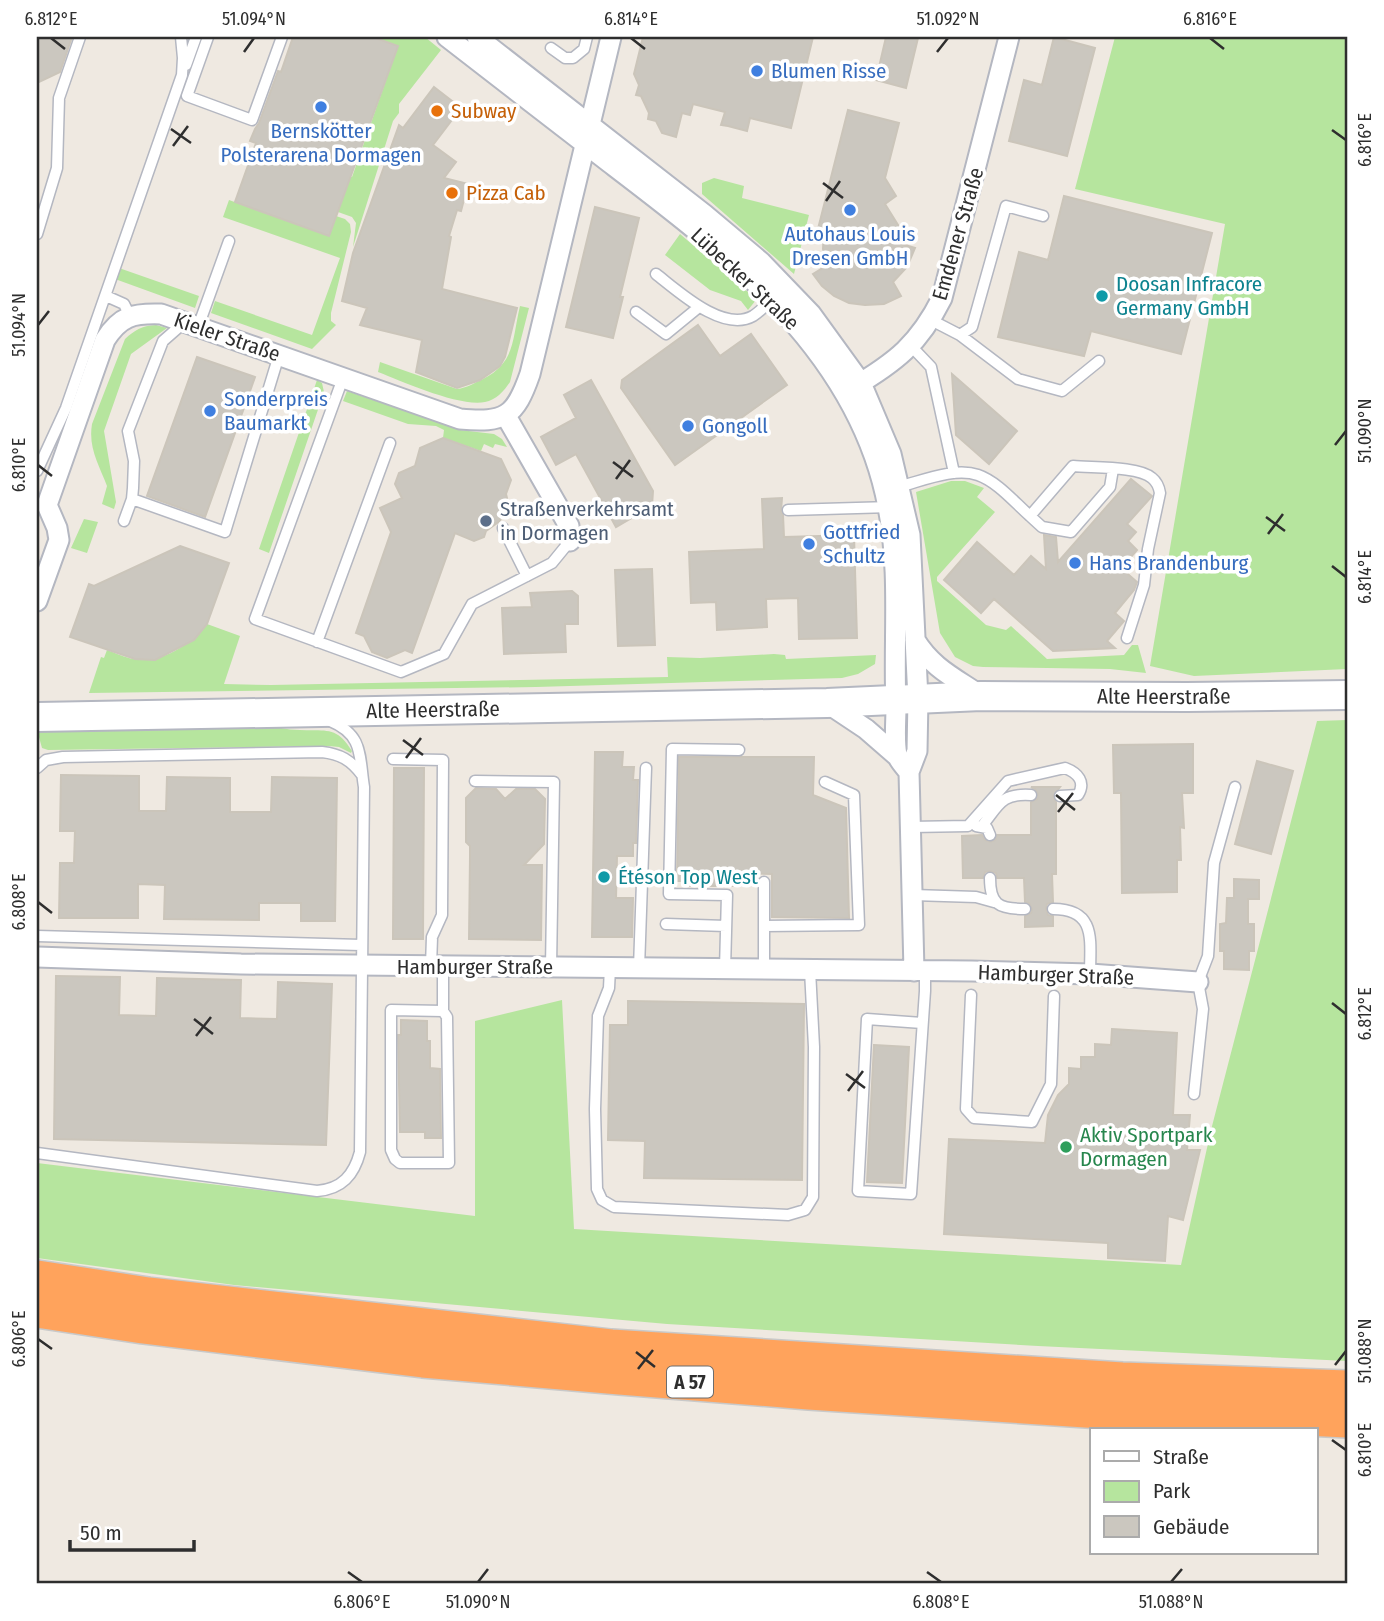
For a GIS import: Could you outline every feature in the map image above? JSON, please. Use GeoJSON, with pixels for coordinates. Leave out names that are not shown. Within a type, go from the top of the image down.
{"type":"FeatureCollection","features":[{"type":"Feature","properties":{"kind":"highway","name":"A 57"},"geometry":{"type":"LineString","coordinates":[[37,1279],[148,1296],[611,1348],[1108,1380],[1347,1389]]}},
{"type":"Feature","properties":{"kind":"highway","name":"A 57"},"geometry":{"type":"LineString","coordinates":[[37,1309],[423,1359],[607,1375],[1117,1411],[1208,1412],[1347,1419]]}},
{"type":"Feature","properties":{"kind":"street","name":"Lübecker Straße"},"geometry":{"type":"LineString","coordinates":[[447,37],[587,135]]}},
{"type":"Feature","properties":{"kind":"street","name":"Lübecker Straße"},"geometry":{"type":"LineString","coordinates":[[477,37],[668,207],[779,292],[826,362],[853,388],[876,461],[910,535],[915,640],[906,700]]}},
{"type":"Feature","properties":{"kind":"street"},"geometry":{"type":"LineString","coordinates":[[570,541],[569,526],[506,416],[522,397],[530,373],[611,37]]}},
{"type":"Feature","properties":{"kind":"street","name":"Emdener Straße"},"geometry":{"type":"LineString","coordinates":[[853,388],[911,346],[931,320],[942,298],[1009,37]]}},
{"type":"Feature","properties":{"kind":"street","name":"Kieler Straße"},"geometry":{"type":"LineString","coordinates":[[130,316],[161,314],[460,419],[486,422],[506,416]]}},
{"type":"Feature","properties":{"kind":"street"},"geometry":{"type":"LineString","coordinates":[[37,601],[59,540],[47,505],[105,340],[114,326],[130,316]]}},
{"type":"Feature","properties":{"kind":"street","name":"Lübecker Straße"},"geometry":{"type":"LineString","coordinates":[[894,498],[895,570],[906,700]]}},
{"type":"Feature","properties":{"kind":"street"},"geometry":{"type":"LineString","coordinates":[[915,640],[937,667],[981,696]]}},
{"type":"Feature","properties":{"kind":"street","name":"Alte Heerstraße"},"geometry":{"type":"LineString","coordinates":[[37,717],[827,703],[981,696],[1347,695]]}},
{"type":"Feature","properties":{"kind":"street"},"geometry":{"type":"LineString","coordinates":[[897,756],[906,700]]}},
{"type":"Feature","properties":{"kind":"street"},"geometry":{"type":"LineString","coordinates":[[906,700],[916,751],[909,772],[913,895],[920,971]]}},
{"type":"Feature","properties":{"kind":"street"},"geometry":{"type":"LineString","coordinates":[[827,703],[866,729],[897,756],[909,772]]}},
{"type":"Feature","properties":{"kind":"street","name":"Hamburger Straße"},"geometry":{"type":"LineString","coordinates":[[37,957],[228,964],[1090,974],[1198,982]]}},
{"type":"Feature","properties":{"kind":"lane"},"geometry":{"type":"LineString","coordinates":[[37,234],[57,168],[59,98],[80,37]]}},
{"type":"Feature","properties":{"kind":"lane"},"geometry":{"type":"LineString","coordinates":[[181,37],[183,75]]}},
{"type":"Feature","properties":{"kind":"lane"},"geometry":{"type":"LineString","coordinates":[[37,471],[66,408],[196,37]]}},
{"type":"Feature","properties":{"kind":"lane"},"geometry":{"type":"LineString","coordinates":[[208,37],[187,96],[252,120],[282,37]]}},
{"type":"Feature","properties":{"kind":"lane"},"geometry":{"type":"LineString","coordinates":[[551,48],[565,58],[573,58],[584,49],[587,37]]}},
{"type":"Feature","properties":{"kind":"lane"},"geometry":{"type":"LineString","coordinates":[[960,335],[972,327],[1006,206],[1043,216]]}},
{"type":"Feature","properties":{"kind":"lane"},"geometry":{"type":"LineString","coordinates":[[124,521],[132,499],[134,461],[128,431],[163,341],[179,327],[190,324],[229,241]]}},
{"type":"Feature","properties":{"kind":"lane"},"geometry":{"type":"LineString","coordinates":[[656,274],[699,307],[719,316],[740,320],[752,317],[779,292]]}},
{"type":"Feature","properties":{"kind":"lane"},"geometry":{"type":"LineString","coordinates":[[106,296],[124,304],[130,316]]}},
{"type":"Feature","properties":{"kind":"lane"},"geometry":{"type":"LineString","coordinates":[[636,312],[666,334],[699,307]]}},
{"type":"Feature","properties":{"kind":"lane"},"geometry":{"type":"LineString","coordinates":[[931,320],[960,335],[1018,379],[1062,391],[1099,361]]}},
{"type":"Feature","properties":{"kind":"lane"},"geometry":{"type":"LineString","coordinates":[[911,346],[931,367],[954,473]]}},
{"type":"Feature","properties":{"kind":"lane"},"geometry":{"type":"LineString","coordinates":[[132,499],[225,532],[279,355]]}},
{"type":"Feature","properties":{"kind":"lane"},"geometry":{"type":"LineString","coordinates":[[343,378],[255,619],[401,672],[444,654],[472,604],[552,563],[570,541]]}},
{"type":"Feature","properties":{"kind":"lane"},"geometry":{"type":"LineString","coordinates":[[317,642],[390,443]]}},
{"type":"Feature","properties":{"kind":"lane"},"geometry":{"type":"LineString","coordinates":[[1030,516],[1073,466],[1144,473],[1158,485],[1160,493],[1148,549],[1144,584],[1127,638]]}},
{"type":"Feature","properties":{"kind":"lane"},"geometry":{"type":"LineString","coordinates":[[788,510],[894,498],[954,473],[968,473],[989,481],[1042,527],[1070,532],[1110,487],[1113,469]]}},
{"type":"Feature","properties":{"kind":"lane"},"geometry":{"type":"LineString","coordinates":[[503,528],[527,576]]}},
{"type":"Feature","properties":{"kind":"lane"},"geometry":{"type":"LineString","coordinates":[[37,1153],[317,1191],[330,1190],[341,1184],[357,1165],[360,1152],[364,787],[357,742],[352,734],[326,719],[289,711]]}},
{"type":"Feature","properties":{"kind":"lane"},"geometry":{"type":"LineString","coordinates":[[726,969],[727,895],[669,894],[672,749],[739,750]]}},
{"type":"Feature","properties":{"kind":"lane"},"geometry":{"type":"LineString","coordinates":[[37,768],[46,760],[63,757],[322,752],[340,755],[362,775]]}},
{"type":"Feature","properties":{"kind":"lane"},"geometry":{"type":"LineString","coordinates":[[393,759],[443,760],[442,915],[432,937],[443,1010],[447,1017],[449,1163],[400,1163],[391,1150],[391,1010],[443,1010]]}},
{"type":"Feature","properties":{"kind":"lane"},"geometry":{"type":"LineString","coordinates":[[639,968],[646,768]]}},
{"type":"Feature","properties":{"kind":"lane"},"geometry":{"type":"LineString","coordinates":[[968,826],[1008,781],[1065,768],[1074,771],[1081,779],[1082,788],[1078,795],[1060,796]]}},
{"type":"Feature","properties":{"kind":"lane"},"geometry":{"type":"LineString","coordinates":[[475,781],[554,782],[551,967]]}},
{"type":"Feature","properties":{"kind":"lane"},"geometry":{"type":"LineString","coordinates":[[764,926],[859,925],[854,795],[825,782]]}},
{"type":"Feature","properties":{"kind":"lane"},"geometry":{"type":"LineString","coordinates":[[1194,1094],[1203,1009],[1198,982],[1208,956],[1214,863],[1235,787]]}},
{"type":"Feature","properties":{"kind":"lane"},"geometry":{"type":"LineString","coordinates":[[982,826],[1006,797],[1016,794],[1031,795]]}},
{"type":"Feature","properties":{"kind":"lane"},"geometry":{"type":"LineString","coordinates":[[911,827],[982,826],[987,828],[990,835]]}},
{"type":"Feature","properties":{"kind":"lane"},"geometry":{"type":"LineString","coordinates":[[990,878],[990,895],[994,902]]}},
{"type":"Feature","properties":{"kind":"lane"},"geometry":{"type":"LineString","coordinates":[[764,882],[764,969]]}},
{"type":"Feature","properties":{"kind":"lane"},"geometry":{"type":"LineString","coordinates":[[913,895],[976,897],[1025,909]]}},
{"type":"Feature","properties":{"kind":"lane"},"geometry":{"type":"LineString","coordinates":[[1053,909],[1067,909],[1086,922],[1090,935],[1090,974]]}},
{"type":"Feature","properties":{"kind":"lane"},"geometry":{"type":"LineString","coordinates":[[666,924],[726,926]]}},
{"type":"Feature","properties":{"kind":"lane"},"geometry":{"type":"LineString","coordinates":[[37,936],[361,945]]}},
{"type":"Feature","properties":{"kind":"lane"},"geometry":{"type":"LineString","coordinates":[[610,968],[610,988],[598,1016],[595,1109],[597,1189],[602,1200],[614,1207],[788,1215],[805,1210],[813,1197],[814,1047],[810,970]]}},
{"type":"Feature","properties":{"kind":"lane"},"geometry":{"type":"LineString","coordinates":[[920,971],[922,1023],[911,1194],[858,1191],[867,1019],[922,1023]]}},
{"type":"Feature","properties":{"kind":"lane"},"geometry":{"type":"LineString","coordinates":[[971,995],[966,1109],[974,1118],[1032,1122],[1051,1084],[1054,996]]}},
{"type":"Feature","properties":{"kind":"green space"},"geometry":{"type":"Polygon","coordinates":[[[373,37],[425,37],[441,50],[399,104],[399,113],[393,121],[353,247],[356,223],[352,217],[338,212],[287,154],[352,177],[398,46],[373,37]]]}},
{"type":"Feature","properties":{"kind":"green space"},"geometry":{"type":"Polygon","coordinates":[[[1115,37],[1347,37],[1347,669],[1194,676],[1150,666],[1225,224],[1075,189],[1115,37]]]}},
{"type":"Feature","properties":{"kind":"green space"},"geometry":{"type":"Polygon","coordinates":[[[714,178],[744,186],[742,198],[809,215],[794,274],[702,194],[702,183],[714,178]]]}},
{"type":"Feature","properties":{"kind":"green space"},"geometry":{"type":"Polygon","coordinates":[[[229,200],[329,236],[336,216],[350,224],[351,232],[331,313],[331,321],[336,325],[312,349],[211,313],[215,301],[312,335],[340,258],[223,217],[229,200]]]}},
{"type":"Feature","properties":{"kind":"green space"},"geometry":{"type":"Polygon","coordinates":[[[680,234],[756,300],[748,310],[741,301],[710,290],[665,255],[680,234]]]}},
{"type":"Feature","properties":{"kind":"green space"},"geometry":{"type":"Polygon","coordinates":[[[119,268],[199,296],[195,308],[115,279],[119,268]]]}},
{"type":"Feature","properties":{"kind":"green space"},"geometry":{"type":"Polygon","coordinates":[[[520,306],[529,308],[510,382],[493,399],[474,403],[461,401],[378,372],[380,362],[457,389],[464,388],[483,379],[502,365],[511,348],[520,306]]]}},
{"type":"Feature","properties":{"kind":"green space"},"geometry":{"type":"Polygon","coordinates":[[[156,325],[167,328],[131,354],[104,431],[116,502],[114,509],[102,504],[107,486],[93,449],[92,424],[125,339],[139,329],[156,325]]]}},
{"type":"Feature","properties":{"kind":"green space"},"geometry":{"type":"Polygon","coordinates":[[[317,380],[322,383],[324,392],[269,553],[259,549],[317,380]]]}},
{"type":"Feature","properties":{"kind":"green space"},"geometry":{"type":"Polygon","coordinates":[[[347,391],[460,430],[494,434],[502,439],[507,447],[495,444],[493,448],[484,444],[481,451],[443,438],[444,430],[436,426],[408,424],[343,401],[347,391]]]}},
{"type":"Feature","properties":{"kind":"green space"},"geometry":{"type":"Polygon","coordinates":[[[951,481],[965,481],[984,488],[977,497],[995,512],[937,577],[937,581],[986,625],[1006,630],[1011,626],[1047,659],[1124,655],[1132,645],[1138,645],[1146,673],[1110,669],[983,667],[973,666],[955,657],[940,633],[916,492],[951,481]]]}},
{"type":"Feature","properties":{"kind":"green space"},"geometry":{"type":"Polygon","coordinates":[[[84,519],[98,522],[87,553],[71,548],[84,519]]]}},
{"type":"Feature","properties":{"kind":"green space"},"geometry":{"type":"Polygon","coordinates":[[[207,624],[240,636],[224,684],[668,677],[667,657],[774,654],[785,655],[786,659],[876,655],[875,664],[858,674],[842,678],[536,687],[89,693],[101,657],[104,658],[107,650],[131,658],[155,658],[175,651],[193,639],[207,624]]]}},
{"type":"Feature","properties":{"kind":"green space"},"geometry":{"type":"Polygon","coordinates":[[[1347,720],[1347,1361],[667,1324],[234,1285],[37,1258],[37,1163],[475,1216],[475,1021],[562,1000],[574,1229],[1181,1265],[1211,1130],[1317,721],[1347,720]]]}},
{"type":"Feature","properties":{"kind":"green space"},"geometry":{"type":"Polygon","coordinates":[[[262,723],[290,729],[324,730],[341,737],[352,751],[351,753],[329,746],[48,750],[42,748],[37,730],[262,723]]]}},
{"type":"Feature","properties":{"kind":"building"},"geometry":{"type":"Polygon","coordinates":[[[37,37],[72,37],[60,72],[37,83],[37,37]]]}},
{"type":"Feature","properties":{"kind":"building","name":"Bernskötter Polsterarena Dormagen"},"geometry":{"type":"Polygon","coordinates":[[[293,37],[373,37],[398,46],[329,236],[235,202],[256,143],[250,141],[278,71],[281,72],[293,37]]]}},
{"type":"Feature","properties":{"kind":"building"},"geometry":{"type":"Polygon","coordinates":[[[643,37],[813,37],[791,128],[750,118],[747,131],[721,125],[725,112],[693,104],[690,115],[682,113],[676,137],[662,133],[656,121],[648,119],[649,113],[641,96],[636,95],[639,85],[634,74],[643,37]]]}},
{"type":"Feature","properties":{"kind":"building"},"geometry":{"type":"Polygon","coordinates":[[[886,37],[918,38],[906,88],[876,80],[886,37]]]}},
{"type":"Feature","properties":{"kind":"building"},"geometry":{"type":"Polygon","coordinates":[[[1054,37],[1095,48],[1067,156],[1009,141],[1024,80],[1042,85],[1054,37]]]}},
{"type":"Feature","properties":{"kind":"building"},"geometry":{"type":"Polygon","coordinates":[[[434,87],[461,108],[433,145],[456,162],[444,178],[468,184],[461,211],[457,210],[449,236],[451,237],[442,289],[517,308],[505,357],[500,366],[480,380],[457,388],[416,372],[422,340],[360,325],[367,308],[342,301],[353,253],[399,125],[403,128],[434,87]]]}},
{"type":"Feature","properties":{"kind":"building","name":"Autohaus Louis Dresen GmbH"},"geometry":{"type":"Polygon","coordinates":[[[848,110],[899,123],[885,178],[896,196],[885,204],[900,228],[881,238],[915,248],[907,267],[893,282],[901,296],[884,304],[849,303],[834,296],[813,274],[829,264],[823,249],[824,230],[818,229],[848,110]]]}},
{"type":"Feature","properties":{"kind":"building","name":"Doosan Infracore Germany GmbH"},"geometry":{"type":"Polygon","coordinates":[[[1064,196],[1212,233],[1181,354],[1091,331],[1084,356],[998,337],[1019,252],[1048,260],[1064,196]]]}},
{"type":"Feature","properties":{"kind":"building"},"geometry":{"type":"Polygon","coordinates":[[[595,207],[639,218],[613,338],[566,327],[595,207]]]}},
{"type":"Feature","properties":{"kind":"building","name":"Gongoll"},"geometry":{"type":"Polygon","coordinates":[[[698,325],[720,356],[751,334],[787,385],[675,465],[621,388],[622,380],[698,325]]]}},
{"type":"Feature","properties":{"kind":"building","name":"Sonderpreis Baumarkt"},"geometry":{"type":"Polygon","coordinates":[[[197,357],[255,377],[205,517],[147,496],[197,357]]]}},
{"type":"Feature","properties":{"kind":"building"},"geometry":{"type":"Polygon","coordinates":[[[952,374],[1017,431],[989,464],[956,435],[952,374]]]}},
{"type":"Feature","properties":{"kind":"building"},"geometry":{"type":"Polygon","coordinates":[[[591,380],[653,491],[652,506],[616,527],[576,454],[556,465],[541,437],[576,418],[564,395],[591,380]]]}},
{"type":"Feature","properties":{"kind":"building"},"geometry":{"type":"Polygon","coordinates":[[[443,438],[501,459],[511,480],[507,498],[500,521],[486,531],[484,537],[474,541],[455,533],[412,653],[405,650],[387,658],[372,652],[364,636],[356,633],[391,532],[380,508],[402,498],[395,484],[399,473],[415,466],[420,448],[443,438]]]}},
{"type":"Feature","properties":{"kind":"building","name":"Hans Brandenburg"},"geometry":{"type":"Polygon","coordinates":[[[1131,479],[1152,496],[1127,524],[1136,532],[1128,541],[1137,550],[1121,568],[1137,582],[1134,590],[1115,613],[1124,621],[1107,641],[1115,648],[1053,651],[994,599],[981,613],[944,580],[977,542],[1014,575],[1031,556],[1046,569],[1044,535],[1056,537],[1058,562],[1131,479]]]}},
{"type":"Feature","properties":{"kind":"building","name":"Gottfried Schultz"},"geometry":{"type":"Polygon","coordinates":[[[782,498],[784,537],[854,535],[857,638],[799,639],[798,598],[766,599],[767,627],[717,630],[716,602],[691,603],[689,552],[764,549],[762,499],[782,498]]]}},
{"type":"Feature","properties":{"kind":"building"},"geometry":{"type":"Polygon","coordinates":[[[180,546],[229,563],[207,624],[194,640],[155,660],[135,659],[70,637],[89,584],[94,586],[180,546]]]}},
{"type":"Feature","properties":{"kind":"building"},"geometry":{"type":"Polygon","coordinates":[[[652,569],[655,645],[618,646],[615,570],[652,569]]]}},
{"type":"Feature","properties":{"kind":"building"},"geometry":{"type":"Polygon","coordinates":[[[572,591],[578,596],[578,624],[565,624],[566,652],[504,654],[502,608],[532,607],[530,593],[572,591]]]}},
{"type":"Feature","properties":{"kind":"building"},"geometry":{"type":"Polygon","coordinates":[[[1193,744],[1193,793],[1182,793],[1184,828],[1180,827],[1181,860],[1177,860],[1177,892],[1122,893],[1121,793],[1114,793],[1113,745],[1193,744]]]}},
{"type":"Feature","properties":{"kind":"building"},"geometry":{"type":"Polygon","coordinates":[[[595,752],[623,752],[622,767],[634,767],[633,780],[638,780],[636,843],[633,843],[633,856],[617,856],[616,898],[633,898],[632,937],[592,937],[595,752]]]}},
{"type":"Feature","properties":{"kind":"building"},"geometry":{"type":"Polygon","coordinates":[[[679,757],[814,757],[813,795],[846,808],[849,918],[772,917],[772,874],[737,873],[735,886],[690,886],[686,881],[677,881],[679,757]]]}},
{"type":"Feature","properties":{"kind":"building"},"geometry":{"type":"Polygon","coordinates":[[[1257,761],[1293,771],[1271,854],[1235,844],[1257,761]]]}},
{"type":"Feature","properties":{"kind":"building"},"geometry":{"type":"Polygon","coordinates":[[[394,768],[424,768],[423,939],[393,939],[394,768]]]}},
{"type":"Feature","properties":{"kind":"building"},"geometry":{"type":"Polygon","coordinates":[[[61,775],[139,776],[139,811],[166,811],[167,777],[230,778],[230,812],[271,812],[272,777],[337,778],[335,921],[301,921],[301,903],[259,903],[259,920],[164,919],[165,885],[138,884],[138,918],[59,918],[60,863],[74,863],[75,831],[60,831],[61,775]]]}},
{"type":"Feature","properties":{"kind":"building"},"geometry":{"type":"Polygon","coordinates":[[[1031,787],[1060,787],[1053,796],[1056,802],[1056,874],[1052,874],[1053,902],[1047,904],[1046,909],[1048,915],[1053,916],[1053,926],[1025,927],[1025,916],[1031,913],[1032,909],[1029,903],[1025,902],[1024,878],[997,878],[996,873],[990,871],[985,872],[983,878],[963,878],[962,836],[982,835],[990,842],[995,840],[997,835],[1031,835],[1031,802],[1037,799],[1038,794],[1031,787]]]}},
{"type":"Feature","properties":{"kind":"building"},"geometry":{"type":"Polygon","coordinates":[[[476,788],[496,789],[505,799],[516,789],[535,789],[545,799],[544,844],[524,865],[542,865],[541,940],[469,939],[470,846],[466,842],[466,798],[476,788]]]}},
{"type":"Feature","properties":{"kind":"building"},"geometry":{"type":"Polygon","coordinates":[[[1234,879],[1259,880],[1259,899],[1248,899],[1248,924],[1254,924],[1254,951],[1249,951],[1249,970],[1224,969],[1224,951],[1220,951],[1220,924],[1226,923],[1227,898],[1234,898],[1234,879]]]}},
{"type":"Feature","properties":{"kind":"building"},"geometry":{"type":"Polygon","coordinates":[[[56,976],[120,977],[119,1015],[156,1016],[157,978],[241,980],[240,1018],[277,1019],[278,982],[332,984],[326,1145],[54,1139],[56,976]]]}},
{"type":"Feature","properties":{"kind":"building"},"geometry":{"type":"Polygon","coordinates":[[[628,1001],[804,1004],[802,1180],[644,1178],[645,1141],[608,1140],[610,1025],[628,1025],[628,1001]]]}},
{"type":"Feature","properties":{"kind":"building"},"geometry":{"type":"Polygon","coordinates":[[[401,1020],[427,1021],[430,1068],[440,1069],[441,1138],[425,1138],[425,1132],[400,1132],[398,1035],[401,1035],[401,1020]]]}},
{"type":"Feature","properties":{"kind":"building","name":"Aktiv Sportpark Dormagen"},"geometry":{"type":"Polygon","coordinates":[[[1112,1029],[1177,1033],[1173,1115],[1190,1115],[1187,1150],[1200,1150],[1183,1220],[1168,1216],[1165,1261],[1108,1258],[1108,1243],[944,1234],[949,1139],[1045,1143],[1048,1115],[1058,1095],[1069,1084],[1069,1068],[1081,1069],[1081,1057],[1095,1057],[1095,1044],[1111,1045],[1112,1029]]]}},
{"type":"Feature","properties":{"kind":"building"},"geometry":{"type":"Polygon","coordinates":[[[874,1045],[909,1047],[902,1183],[867,1182],[874,1045]]]}},
{"type":"Feature","properties":{"kind":"place","name":"Blumen Risse"},"geometry":{"type":"Point","coordinates":[757,71]}},
{"type":"Feature","properties":{"kind":"place","name":"Bernskötter Polsterarena Dormagen"},"geometry":{"type":"Point","coordinates":[321,107]}},
{"type":"Feature","properties":{"kind":"place","name":"Subway"},"geometry":{"type":"Point","coordinates":[437,111]}},
{"type":"Feature","properties":{"kind":"place","name":"Pizza Cab"},"geometry":{"type":"Point","coordinates":[452,193]}},
{"type":"Feature","properties":{"kind":"place","name":"Autohaus Louis Dresen GmbH"},"geometry":{"type":"Point","coordinates":[850,210]}},
{"type":"Feature","properties":{"kind":"place","name":"Doosan Infracore Germany GmbH"},"geometry":{"type":"Point","coordinates":[1102,296]}},
{"type":"Feature","properties":{"kind":"place","name":"Sonderpreis Baumarkt"},"geometry":{"type":"Point","coordinates":[210,411]}},
{"type":"Feature","properties":{"kind":"place","name":"Gongoll"},"geometry":{"type":"Point","coordinates":[688,426]}},
{"type":"Feature","properties":{"kind":"place","name":"Straßenverkehrsamt in Dormagen"},"geometry":{"type":"Point","coordinates":[486,521]}},
{"type":"Feature","properties":{"kind":"place","name":"Gottfried Schultz"},"geometry":{"type":"Point","coordinates":[809,544]}},
{"type":"Feature","properties":{"kind":"place","name":"Hans Brandenburg"},"geometry":{"type":"Point","coordinates":[1075,563]}},
{"type":"Feature","properties":{"kind":"place","name":"Étéson Top West"},"geometry":{"type":"Point","coordinates":[604,877]}},
{"type":"Feature","properties":{"kind":"place","name":"Aktiv Sportpark Dormagen"},"geometry":{"type":"Point","coordinates":[1066,1147]}}]}
